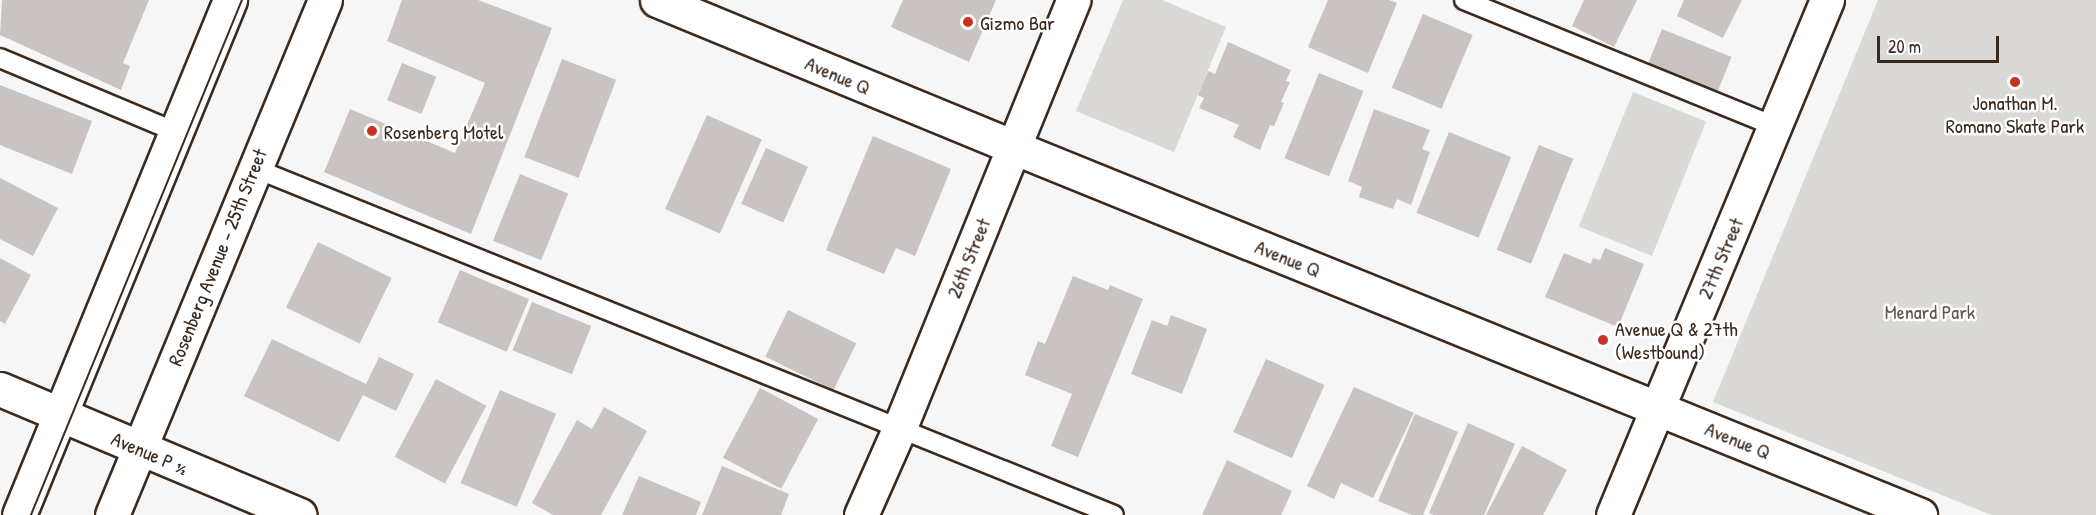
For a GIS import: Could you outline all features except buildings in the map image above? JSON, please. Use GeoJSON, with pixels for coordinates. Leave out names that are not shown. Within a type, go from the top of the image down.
{"type":"FeatureCollection","features":[{"type":"Feature","properties":{"kind":"street"},"geometry":{"type":"LineString","coordinates":[[19,515],[230,0]]}},
{"type":"Feature","properties":{"kind":"street","name":"Rosenberg Avenue - 25th Street"},"geometry":{"type":"LineString","coordinates":[[112,515],[325,0]]}},
{"type":"Feature","properties":{"kind":"street","name":"Avenue Q"},"geometry":{"type":"LineString","coordinates":[[657,0],[1920,515]]}},
{"type":"Feature","properties":{"kind":"street","name":"26th Street"},"geometry":{"type":"LineString","coordinates":[[861,515],[900,427],[1073,0]]}},
{"type":"Feature","properties":{"kind":"street","name":"27th Street"},"geometry":{"type":"LineString","coordinates":[[1613,515],[1827,0]]}},
{"type":"Feature","properties":{"kind":"street","name":"Avenue P ½"},"geometry":{"type":"LineString","coordinates":[[0,389],[138,449],[300,515]]}},
{"type":"Feature","properties":{"kind":"lane"},"geometry":{"type":"LineString","coordinates":[[1464,0],[1775,126]]}},
{"type":"Feature","properties":{"kind":"lane"},"geometry":{"type":"LineString","coordinates":[[0,58],[176,132]]}},
{"type":"Feature","properties":{"kind":"lane"},"geometry":{"type":"LineString","coordinates":[[254,168],[1114,515]]}},
{"type":"Feature","properties":{"kind":"green space"},"geometry":{"type":"Polygon","coordinates":[[[1123,0],[1162,0],[1226,27],[1174,152],[1076,111],[1123,0]]]}},
{"type":"Feature","properties":{"kind":"green space","name":"Menard Park"},"geometry":{"type":"Polygon","coordinates":[[[1878,0],[2096,0],[2096,515],[1991,515],[1713,402],[1878,0]]]}},
{"type":"Feature","properties":{"kind":"green space"},"geometry":{"type":"Polygon","coordinates":[[[1633,92],[1706,122],[1652,256],[1579,226],[1633,92]]]}},
{"type":"Feature","properties":{"kind":"tram line"},"geometry":{"type":"LineString","coordinates":[[31,515],[242,0]]}},
{"type":"Feature","properties":{"kind":"place","name":"Gizmo Bar"},"geometry":{"type":"Point","coordinates":[968,22]}},
{"type":"Feature","properties":{"kind":"place","name":"Jonathan M. Romano Skate Park"},"geometry":{"type":"Point","coordinates":[2015,82]}},
{"type":"Feature","properties":{"kind":"place","name":"Rosenberg Motel"},"geometry":{"type":"Point","coordinates":[372,131]}},
{"type":"Feature","properties":{"kind":"place","name":"Avenue Q & 27th (Westbound)"},"geometry":{"type":"Point","coordinates":[1603,340]}}]}
